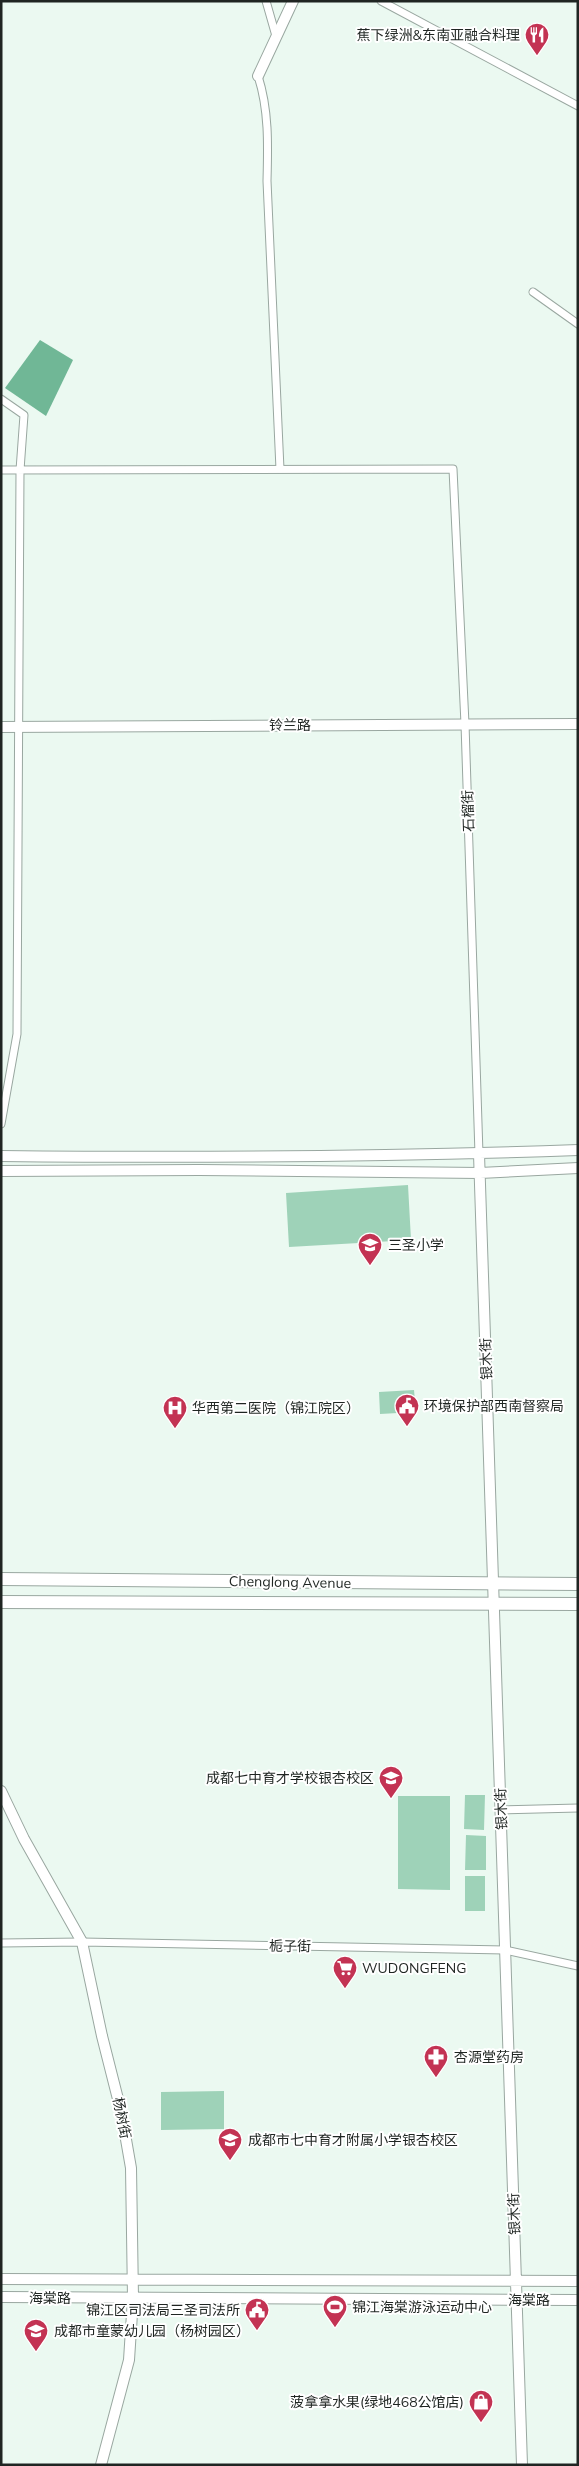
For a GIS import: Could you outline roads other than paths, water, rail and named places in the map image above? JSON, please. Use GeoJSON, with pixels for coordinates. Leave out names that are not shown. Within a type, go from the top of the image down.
{"type":"FeatureCollection","features":[{"type":"Feature","properties":{"kind":"highway","name":"Chenglong Avenue"},"geometry":{"type":"LineString","coordinates":[[1,1580],[578,1584]]}},
{"type":"Feature","properties":{"kind":"highway","name":"Chenglong Avenue"},"geometry":{"type":"LineString","coordinates":[[1,1602],[578,1604]]}},
{"type":"Feature","properties":{"kind":"street"},"geometry":{"type":"LineString","coordinates":[[266,1],[276,36]]}},
{"type":"Feature","properties":{"kind":"street"},"geometry":{"type":"LineString","coordinates":[[1,470],[280,469],[267,181],[268,139],[266,101],[258,76],[293,1]]}},
{"type":"Feature","properties":{"kind":"street"},"geometry":{"type":"LineString","coordinates":[[381,1],[578,106]]}},
{"type":"Feature","properties":{"kind":"street"},"geometry":{"type":"LineString","coordinates":[[533,292],[578,324]]}},
{"type":"Feature","properties":{"kind":"street"},"geometry":{"type":"LineString","coordinates":[[1,399],[24,415],[20,470],[17,1034],[1,1124]]}},
{"type":"Feature","properties":{"kind":"street","name":"石榴街"},"geometry":{"type":"LineString","coordinates":[[280,469],[453,469],[465,724],[479,1154]]}},
{"type":"Feature","properties":{"kind":"street","name":"铃兰路"},"geometry":{"type":"LineString","coordinates":[[1,727],[578,724]]}},
{"type":"Feature","properties":{"kind":"street"},"geometry":{"type":"LineString","coordinates":[[1,1156],[229,1158],[479,1154],[578,1150]]}},
{"type":"Feature","properties":{"kind":"street","name":"银木街"},"geometry":{"type":"LineString","coordinates":[[479,1154],[522,2465]]}},
{"type":"Feature","properties":{"kind":"street"},"geometry":{"type":"LineString","coordinates":[[1,1171],[199,1170],[480,1173],[578,1168]]}},
{"type":"Feature","properties":{"kind":"street","name":"杨树街"},"geometry":{"type":"LineString","coordinates":[[1,1791],[24,1839],[82,1942],[102,2036],[122,2111],[131,2168],[133,2298],[129,2360],[101,2465]]}},
{"type":"Feature","properties":{"kind":"street"},"geometry":{"type":"LineString","coordinates":[[501,1810],[578,1808]]}},
{"type":"Feature","properties":{"kind":"street","name":"栀子街"},"geometry":{"type":"LineString","coordinates":[[1,1944],[82,1942],[505,1950],[578,1966]]}},
{"type":"Feature","properties":{"kind":"street","name":"海棠路"},"geometry":{"type":"LineString","coordinates":[[1,2279],[578,2281]]}},
{"type":"Feature","properties":{"kind":"street","name":"海棠路"},"geometry":{"type":"LineString","coordinates":[[1,2298],[578,2300]]}},
{"type":"Feature","properties":{"kind":"place","name":"蕉下绿洲&东南亚融合料理"},"geometry":{"type":"Point","coordinates":[537,56]}},
{"type":"Feature","properties":{"kind":"place","name":"三圣小学"},"geometry":{"type":"Point","coordinates":[370,1266]}},
{"type":"Feature","properties":{"kind":"place","name":"环境保护部西南督察局"},"geometry":{"type":"Point","coordinates":[407,1427]}},
{"type":"Feature","properties":{"kind":"place","name":"华西第二医院（锦江院区）"},"geometry":{"type":"Point","coordinates":[175,1429]}},
{"type":"Feature","properties":{"kind":"place","name":"成都七中育才学校银杏校区"},"geometry":{"type":"Point","coordinates":[391,1799]}},
{"type":"Feature","properties":{"kind":"place","name":"WUDONGFENG"},"geometry":{"type":"Point","coordinates":[345,1989]}},
{"type":"Feature","properties":{"kind":"place","name":"杏源堂药房"},"geometry":{"type":"Point","coordinates":[436,2078]}},
{"type":"Feature","properties":{"kind":"place","name":"成都市七中育才附属小学银杏校区"},"geometry":{"type":"Point","coordinates":[230,2161]}},
{"type":"Feature","properties":{"kind":"place","name":"锦江海棠游泳运动中心"},"geometry":{"type":"Point","coordinates":[335,2328]}},
{"type":"Feature","properties":{"kind":"place","name":"锦江区司法局三圣司法所"},"geometry":{"type":"Point","coordinates":[257,2331]}},
{"type":"Feature","properties":{"kind":"place","name":"成都市童蒙幼儿园（杨树园区）"},"geometry":{"type":"Point","coordinates":[36,2352]}},
{"type":"Feature","properties":{"kind":"place","name":"菠拿拿水果(绿地468公馆店)"},"geometry":{"type":"Point","coordinates":[481,2423]}}]}
